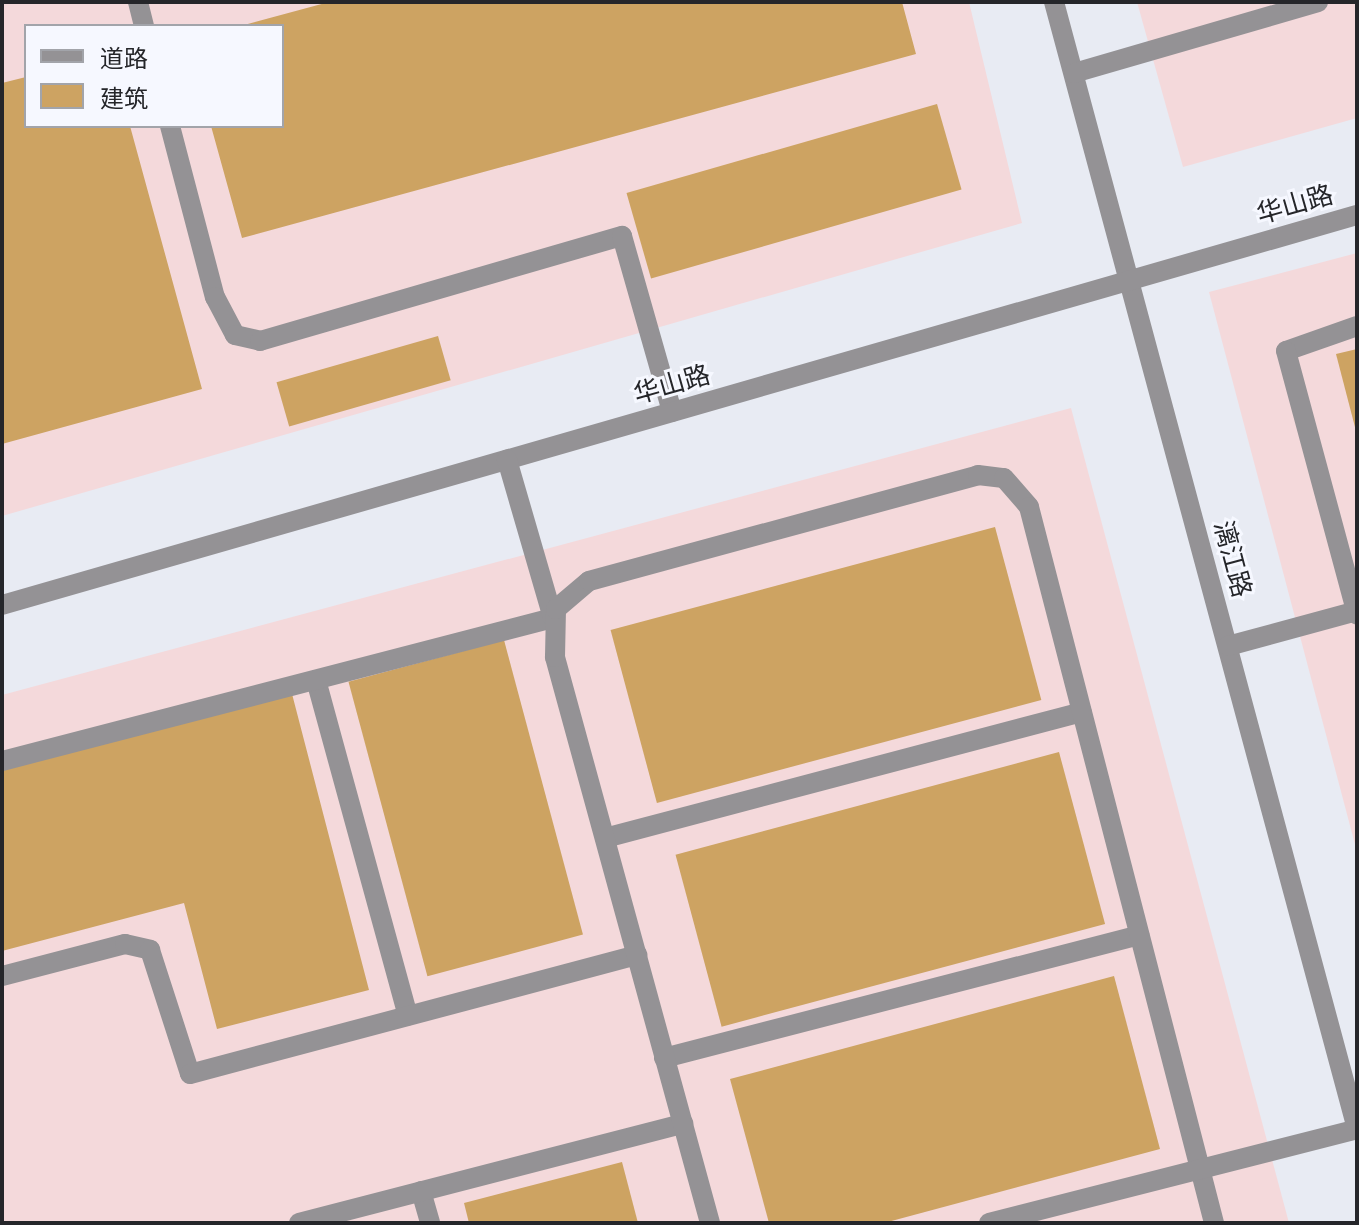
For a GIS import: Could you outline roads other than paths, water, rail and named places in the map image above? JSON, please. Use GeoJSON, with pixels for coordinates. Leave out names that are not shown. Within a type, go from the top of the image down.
{"type":"FeatureCollection","features":[{"type":"Feature","properties":{"kind":"street"},"geometry":{"type":"LineString","coordinates":[[138,2],[144,24]]}},
{"type":"Feature","properties":{"kind":"street","name":"漓江路"},"geometry":{"type":"LineString","coordinates":[[1054,2],[1131,279],[1357,1129]]}},
{"type":"Feature","properties":{"kind":"street"},"geometry":{"type":"LineString","coordinates":[[1074,73],[1318,2]]}},
{"type":"Feature","properties":{"kind":"street"},"geometry":{"type":"LineString","coordinates":[[171,128],[215,297],[235,335],[260,341],[622,236],[672,412]]}},
{"type":"Feature","properties":{"kind":"street","name":"华山路"},"geometry":{"type":"LineString","coordinates":[[2,605],[1357,215]]}},
{"type":"Feature","properties":{"kind":"street"},"geometry":{"type":"LineString","coordinates":[[1228,646],[1357,613],[1286,351],[1357,326]]}},
{"type":"Feature","properties":{"kind":"street"},"geometry":{"type":"LineString","coordinates":[[507,460],[553,618],[555,657],[710,1223]]}},
{"type":"Feature","properties":{"kind":"street"},"geometry":{"type":"LineString","coordinates":[[2,761],[553,618],[569,592],[589,581],[978,475],[1004,478],[1029,507],[1214,1223]]}},
{"type":"Feature","properties":{"kind":"street"},"geometry":{"type":"LineString","coordinates":[[316,680],[408,1016]]}},
{"type":"Feature","properties":{"kind":"street"},"geometry":{"type":"LineString","coordinates":[[605,838],[1082,712]]}},
{"type":"Feature","properties":{"kind":"street"},"geometry":{"type":"LineString","coordinates":[[664,1058],[1139,935]]}},
{"type":"Feature","properties":{"kind":"street"},"geometry":{"type":"LineString","coordinates":[[2,976],[125,944],[150,950],[190,1074],[637,955]]}},
{"type":"Feature","properties":{"kind":"street"},"geometry":{"type":"LineString","coordinates":[[299,1223],[683,1124]]}},
{"type":"Feature","properties":{"kind":"street"},"geometry":{"type":"LineString","coordinates":[[989,1223],[1357,1129]]}},
{"type":"Feature","properties":{"kind":"street"},"geometry":{"type":"LineString","coordinates":[[421,1191],[430,1223]]}}]}
